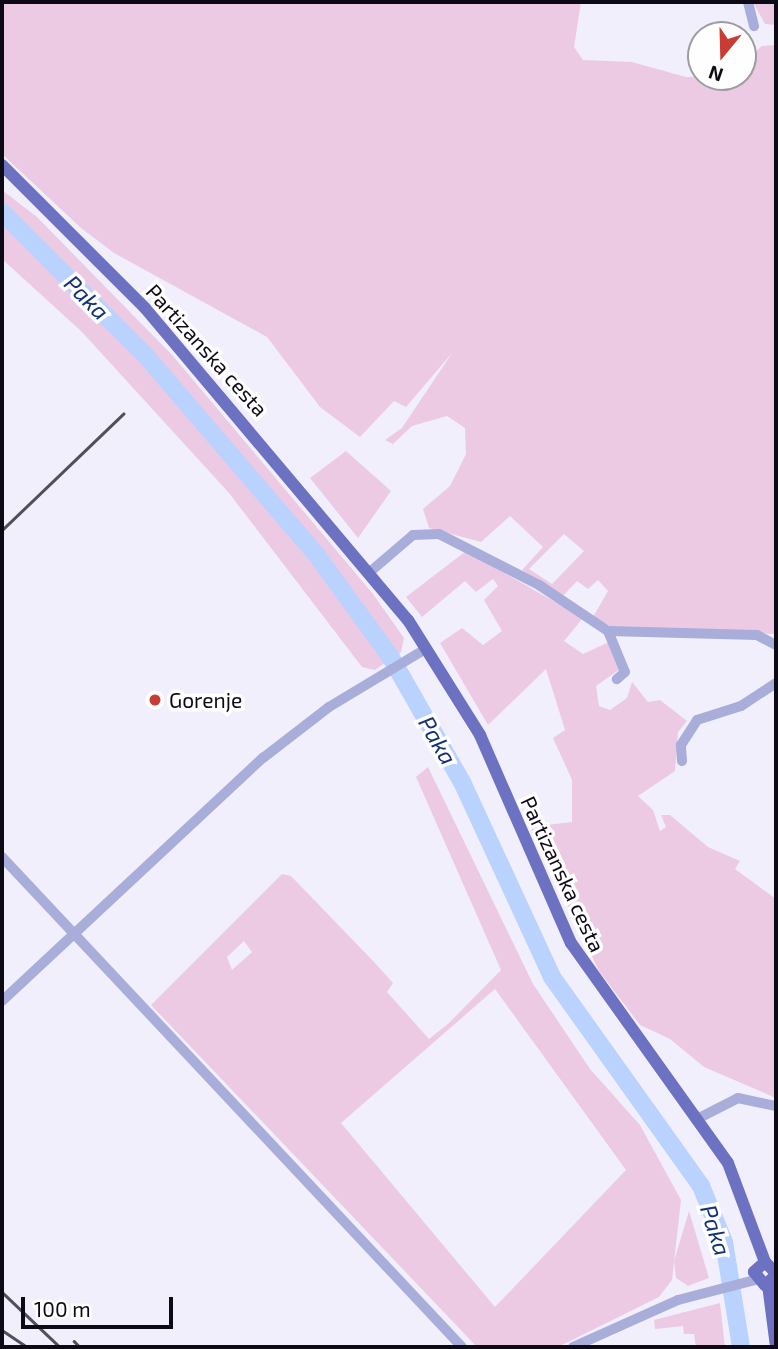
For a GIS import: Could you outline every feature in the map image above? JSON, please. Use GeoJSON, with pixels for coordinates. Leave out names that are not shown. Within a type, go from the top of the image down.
{"type":"FeatureCollection","features":[{"type":"Feature","properties":{"kind":"main road","name":"Partizanska cesta"},"geometry":{"type":"LineString","coordinates":[[2,165],[145,308],[371,571],[427,648],[480,735],[571,943],[599,990],[699,1118],[728,1163],[765,1262]]}},
{"type":"Feature","properties":{"kind":"main road"},"geometry":{"type":"LineString","coordinates":[[749,1281],[755,1268],[765,1262],[775,1275],[776,1347]]}},
{"type":"Feature","properties":{"kind":"main road"},"geometry":{"type":"LineString","coordinates":[[749,1281],[775,1275]]}},
{"type":"Feature","properties":{"kind":"street"},"geometry":{"type":"LineString","coordinates":[[748,2],[753,21]]}},
{"type":"Feature","properties":{"kind":"street"},"geometry":{"type":"LineString","coordinates":[[371,571],[413,536],[439,534],[539,585],[608,631],[757,635],[776,645]]}},
{"type":"Feature","properties":{"kind":"street"},"geometry":{"type":"LineString","coordinates":[[608,631],[625,672],[617,679]]}},
{"type":"Feature","properties":{"kind":"street"},"geometry":{"type":"LineString","coordinates":[[2,1001],[263,758],[329,707],[427,648]]}},
{"type":"Feature","properties":{"kind":"street"},"geometry":{"type":"LineString","coordinates":[[682,761],[681,745],[697,720],[741,706],[776,683]]}},
{"type":"Feature","properties":{"kind":"street"},"geometry":{"type":"LineString","coordinates":[[2,857],[462,1347]]}},
{"type":"Feature","properties":{"kind":"street"},"geometry":{"type":"LineString","coordinates":[[699,1118],[738,1098],[776,1107]]}},
{"type":"Feature","properties":{"kind":"street"},"geometry":{"type":"LineString","coordinates":[[573,1347],[624,1321],[749,1281]]}},
{"type":"Feature","properties":{"kind":"shaded area"},"geometry":{"type":"Polygon","coordinates":[[[2,2],[581,2],[574,47],[583,60],[632,62],[687,77],[687,91],[757,91],[757,50],[762,46],[776,45],[776,634],[614,628],[593,617],[608,591],[598,580],[588,589],[577,581],[561,598],[522,570],[543,547],[510,516],[481,542],[429,528],[423,509],[450,486],[466,454],[465,428],[447,416],[412,426],[393,444],[385,440],[402,428],[452,353],[406,407],[394,401],[360,437],[320,407],[267,337],[114,253],[81,228],[2,154],[2,2]],[[564,534],[529,569],[552,584],[584,551],[564,534]]]}},
{"type":"Feature","properties":{"kind":"shaded area"},"geometry":{"type":"Polygon","coordinates":[[[753,2],[776,2],[776,25],[765,24],[753,2]]]}},
{"type":"Feature","properties":{"kind":"shaded area"},"geometry":{"type":"Polygon","coordinates":[[[2,190],[37,217],[173,356],[373,594],[404,638],[401,652],[396,657],[339,577],[153,357],[2,207],[2,190]]]}},
{"type":"Feature","properties":{"kind":"shaded area"},"geometry":{"type":"Polygon","coordinates":[[[2,217],[131,344],[304,547],[388,661],[375,670],[362,667],[229,493],[82,332],[2,259],[2,217]]]}},
{"type":"Feature","properties":{"kind":"shaded area"},"geometry":{"type":"Polygon","coordinates":[[[346,451],[391,491],[358,538],[310,478],[346,451]]]}},
{"type":"Feature","properties":{"kind":"shaded area"},"geometry":{"type":"Polygon","coordinates":[[[466,551],[583,618],[564,641],[583,654],[609,642],[623,667],[596,686],[599,706],[610,710],[627,698],[632,682],[648,702],[660,700],[687,721],[678,732],[675,771],[638,796],[653,810],[660,831],[666,827],[661,815],[670,815],[708,847],[740,861],[735,869],[776,899],[776,1098],[704,1067],[670,1039],[640,1025],[599,971],[530,827],[572,822],[572,780],[553,738],[565,730],[546,669],[488,725],[440,643],[462,628],[483,645],[502,631],[484,600],[498,586],[493,579],[476,592],[465,581],[422,617],[406,597],[466,551]]]}},
{"type":"Feature","properties":{"kind":"shaded area"},"geometry":{"type":"Polygon","coordinates":[[[428,767],[533,984],[590,1069],[640,1125],[681,1200],[672,1280],[659,1297],[558,1347],[477,1347],[151,1005],[282,874],[291,876],[393,983],[387,992],[429,1039],[449,1023],[501,970],[416,777],[428,767]],[[244,941],[227,957],[232,970],[252,952],[244,941]],[[495,989],[341,1123],[495,1307],[626,1170],[495,989]]]}},
{"type":"Feature","properties":{"kind":"shaded area"},"geometry":{"type":"Polygon","coordinates":[[[689,1211],[709,1278],[688,1286],[676,1278],[674,1261],[689,1211]]]}},
{"type":"Feature","properties":{"kind":"shaded area"},"geometry":{"type":"Polygon","coordinates":[[[720,1303],[725,1347],[696,1347],[694,1334],[684,1334],[683,1326],[655,1329],[654,1320],[720,1303]]]}},
{"type":"Feature","properties":{"kind":"waterway","name":"Paka"},"geometry":{"type":"LineString","coordinates":[[2,212],[146,356],[318,557],[390,656],[462,782],[552,977],[701,1186],[724,1242],[741,1347]]}},
{"type":"Feature","properties":{"kind":"railway"},"geometry":{"type":"LineString","coordinates":[[2,530],[123,414]]}},
{"type":"Feature","properties":{"kind":"railway"},"geometry":{"type":"LineString","coordinates":[[2,1292],[60,1347]]}},
{"type":"Feature","properties":{"kind":"railway"},"geometry":{"type":"LineString","coordinates":[[2,1330],[27,1347]]}},
{"type":"Feature","properties":{"kind":"railway"},"geometry":{"type":"LineString","coordinates":[[74,1341],[80,1347]]}},
{"type":"Feature","properties":{"kind":"place","name":"Gorenje"},"geometry":{"type":"Point","coordinates":[155,700]}}]}
